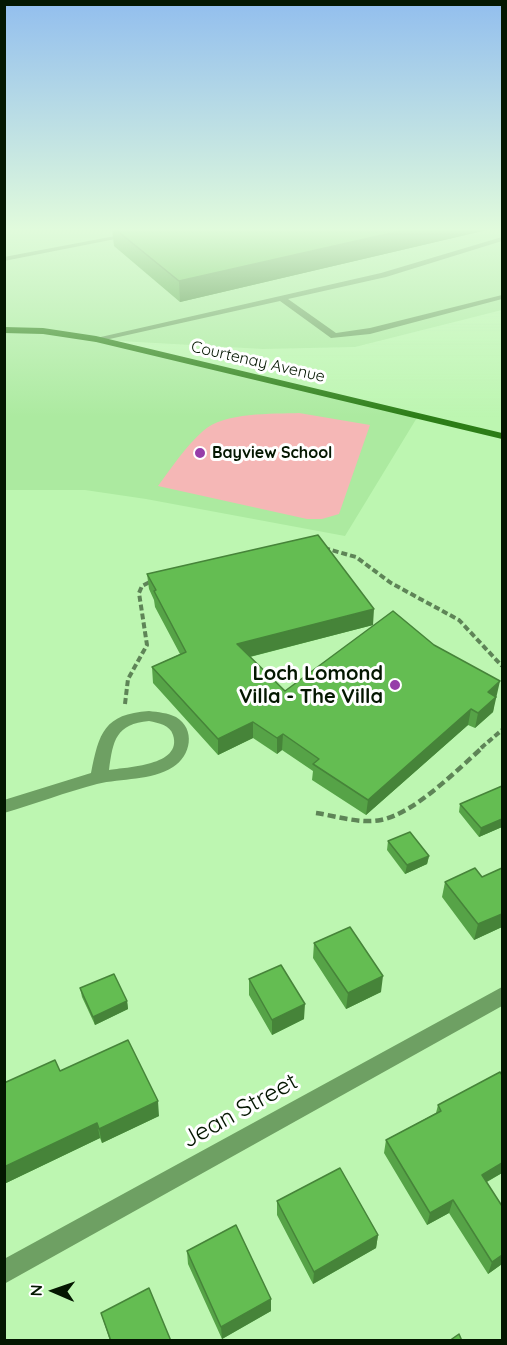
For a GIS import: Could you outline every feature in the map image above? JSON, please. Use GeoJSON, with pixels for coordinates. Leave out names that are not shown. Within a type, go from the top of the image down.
{"type":"FeatureCollection","features":[{"type":"Feature","properties":{"kind":"street","name":"Courtenay Avenue"},"geometry":{"type":"LineString","coordinates":[[4,330],[43,331],[96,339],[502,436]]}},
{"type":"Feature","properties":{"kind":"street"},"geometry":{"type":"LineString","coordinates":[[4,807],[99,777],[158,767],[168,762],[181,747],[182,738],[179,730],[163,718],[138,716],[126,720],[109,734],[99,777]]}},
{"type":"Feature","properties":{"kind":"street","name":"Jean Street"},"geometry":{"type":"LineString","coordinates":[[4,1272],[502,996]]}},
{"type":"Feature","properties":{"kind":"lane"},"geometry":{"type":"LineString","coordinates":[[96,339],[313,292]]}},
{"type":"Feature","properties":{"kind":"lane"},"geometry":{"type":"LineString","coordinates":[[283,299],[334,336],[370,331],[502,297]]}},
{"type":"Feature","properties":{"kind":"path"},"geometry":{"type":"LineString","coordinates":[[314,547],[356,557],[391,583],[459,620],[502,666]]}},
{"type":"Feature","properties":{"kind":"path"},"geometry":{"type":"LineString","coordinates":[[126,720],[125,687],[147,645],[139,593],[142,586],[159,579]]}},
{"type":"Feature","properties":{"kind":"path"},"geometry":{"type":"LineString","coordinates":[[316,813],[374,820],[392,817],[431,792],[502,730]]}},
{"type":"Feature","properties":{"kind":"shaded area","name":"Bayview School"},"geometry":{"type":"Polygon","coordinates":[[[5,292],[502,292],[502,310],[355,347],[263,349],[101,340],[418,416],[345,536],[85,490],[5,490],[5,292]]]}},
{"type":"Feature","properties":{"kind":"shaded area"},"geometry":{"type":"Polygon","coordinates":[[[299,413],[370,425],[339,514],[322,519],[307,519],[158,486],[191,443],[212,425],[223,420],[249,415],[299,413]]]}},
{"type":"Feature","properties":{"kind":"building","name":"Loch Lomond Villa - The Villa"},"geometry":{"type":"Polygon","coordinates":[[[318,535],[374,609],[237,644],[285,691],[393,611],[434,645],[500,681],[488,692],[496,697],[478,713],[471,709],[368,800],[313,764],[319,759],[283,734],[277,738],[253,722],[218,739],[152,667],[186,652],[147,574],[318,535]]]}},
{"type":"Feature","properties":{"kind":"building"},"geometry":{"type":"Polygon","coordinates":[[[502,786],[502,819],[481,828],[460,804],[502,786]]]}},
{"type":"Feature","properties":{"kind":"building"},"geometry":{"type":"Polygon","coordinates":[[[410,832],[429,856],[407,865],[388,841],[410,832]]]}},
{"type":"Feature","properties":{"kind":"building"},"geometry":{"type":"Polygon","coordinates":[[[475,868],[482,877],[502,868],[502,914],[478,924],[445,882],[475,868]]]}},
{"type":"Feature","properties":{"kind":"building"},"geometry":{"type":"Polygon","coordinates":[[[350,927],[383,976],[348,993],[314,943],[350,927]]]}},
{"type":"Feature","properties":{"kind":"building"},"geometry":{"type":"Polygon","coordinates":[[[281,965],[305,1004],[272,1020],[249,979],[281,965]]]}},
{"type":"Feature","properties":{"kind":"building"},"geometry":{"type":"Polygon","coordinates":[[[114,974],[127,1001],[93,1017],[80,988],[114,974]]]}},
{"type":"Feature","properties":{"kind":"building"},"geometry":{"type":"Polygon","coordinates":[[[128,1040],[158,1101],[99,1129],[97,1123],[4,1167],[4,1083],[55,1060],[60,1071],[128,1040]]]}},
{"type":"Feature","properties":{"kind":"building"},"geometry":{"type":"Polygon","coordinates":[[[500,1072],[502,1075],[502,1163],[482,1175],[502,1206],[502,1255],[492,1262],[453,1200],[430,1213],[386,1140],[441,1111],[438,1105],[500,1072]]]}},
{"type":"Feature","properties":{"kind":"building"},"geometry":{"type":"Polygon","coordinates":[[[340,1168],[378,1235],[314,1272],[277,1201],[340,1168]]]}},
{"type":"Feature","properties":{"kind":"building"},"geometry":{"type":"Polygon","coordinates":[[[236,1225],[271,1299],[221,1327],[187,1251],[236,1225]]]}},
{"type":"Feature","properties":{"kind":"building"},"geometry":{"type":"Polygon","coordinates":[[[149,1288],[171,1341],[111,1341],[101,1313],[149,1288]]]}},
{"type":"Feature","properties":{"kind":"building"},"geometry":{"type":"Polygon","coordinates":[[[459,1334],[462,1341],[449,1341],[459,1334]]]}},
{"type":"Feature","properties":{"kind":"place","name":"Bayview School"},"geometry":{"type":"Point","coordinates":[200,453]}},
{"type":"Feature","properties":{"kind":"place","name":"Loch Lomond Villa - The Villa"},"geometry":{"type":"Point","coordinates":[395,685]}}]}
